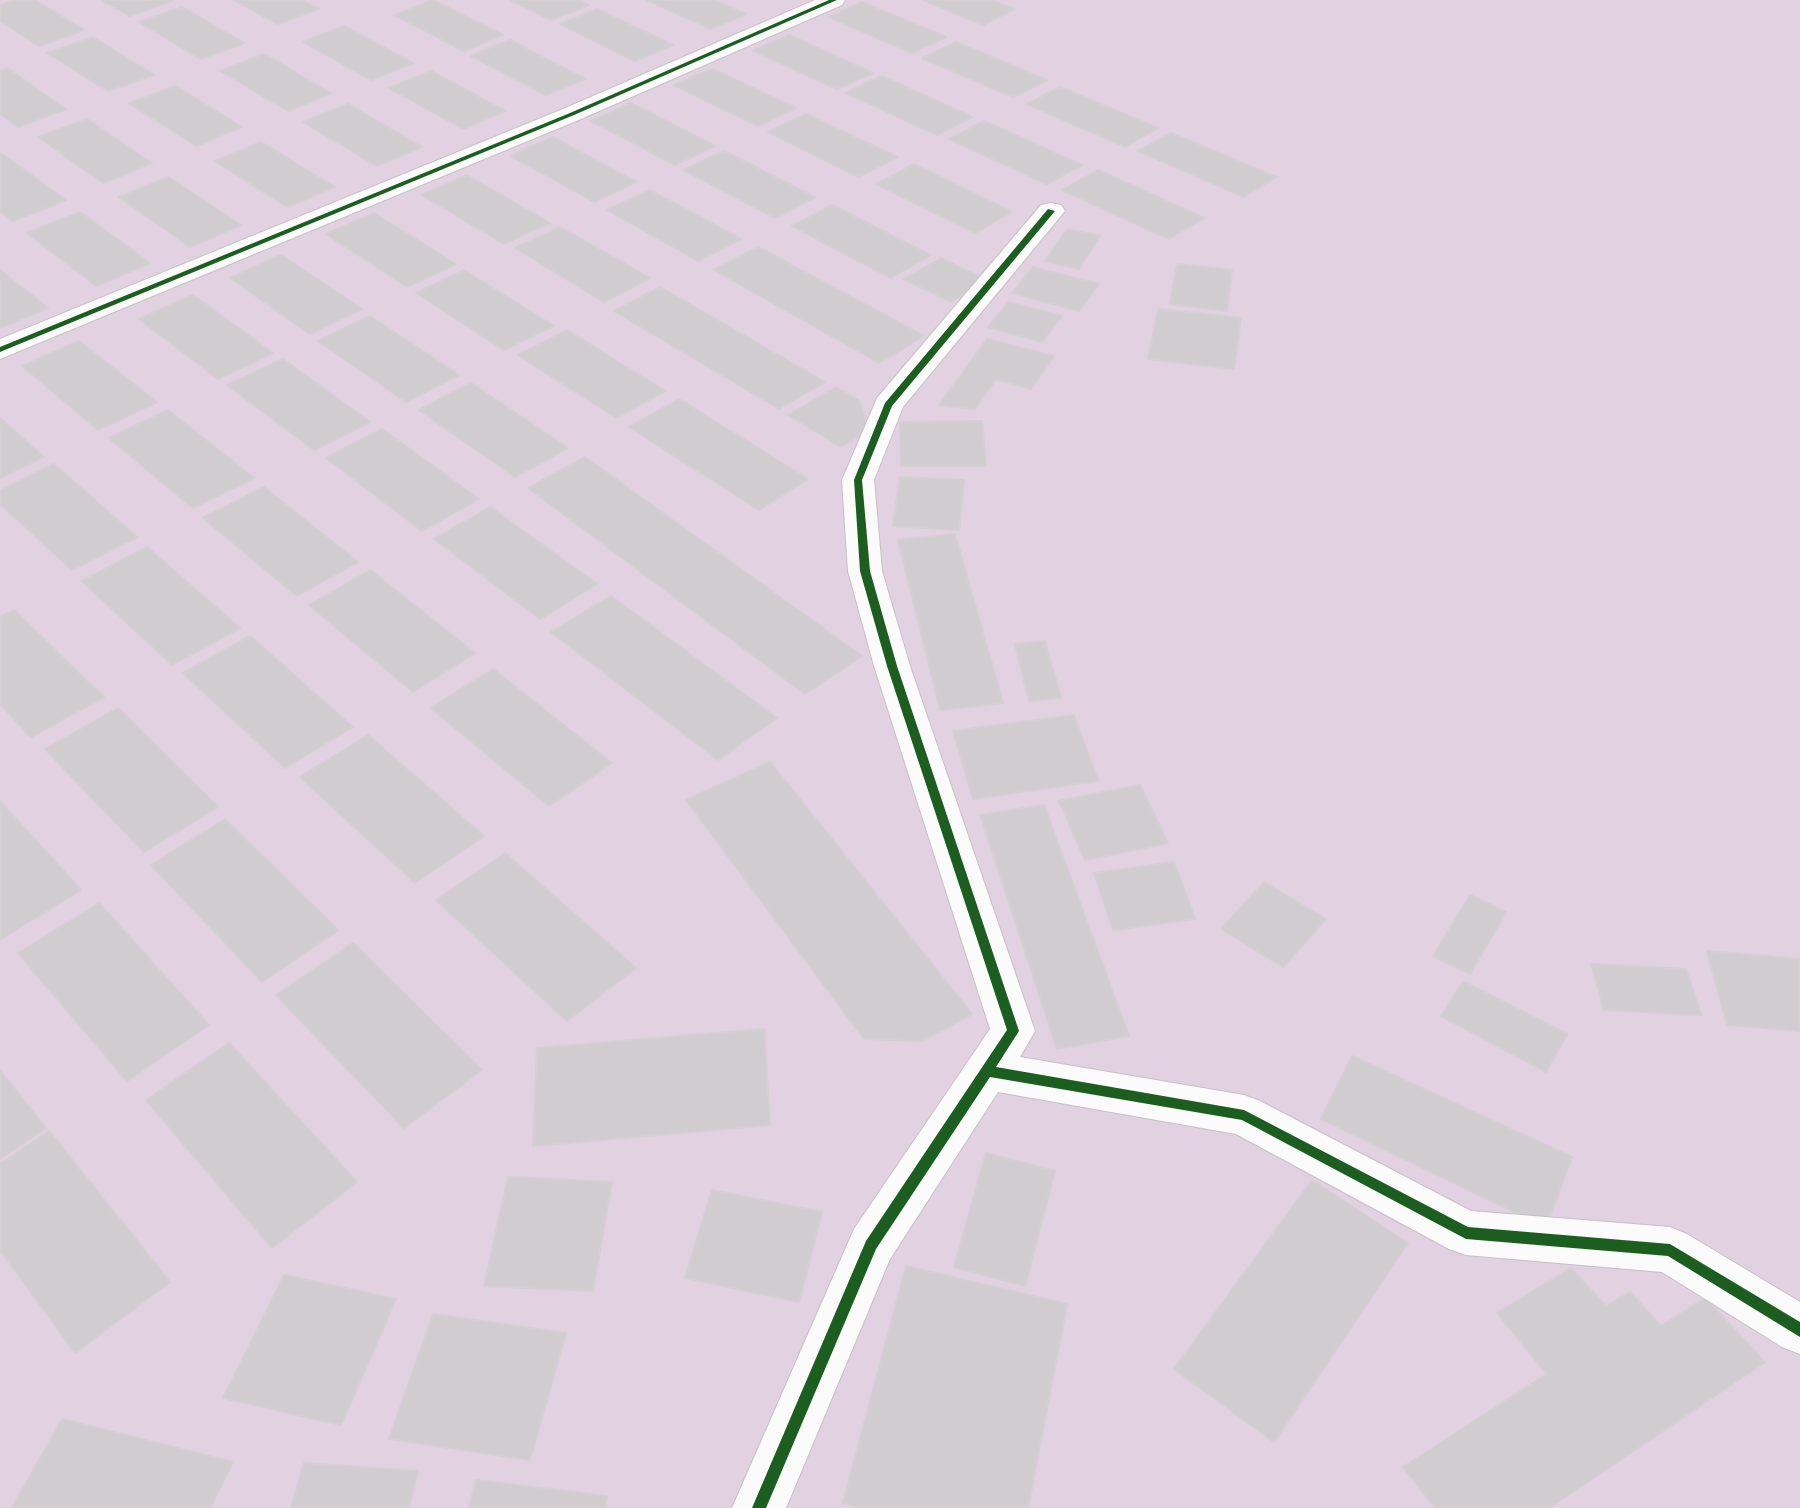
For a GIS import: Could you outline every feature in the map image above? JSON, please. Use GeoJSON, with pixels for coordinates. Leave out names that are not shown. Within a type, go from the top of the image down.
{"type":"FeatureCollection","features":[{"type":"Feature","properties":{"kind":"street"},"geometry":{"type":"LineString","coordinates":[[0,350],[572,114],[834,0]]}},
{"type":"Feature","properties":{"kind":"street"},"geometry":{"type":"LineString","coordinates":[[759,1508],[871,1245],[1013,1031],[892,666],[865,571],[858,480],[888,405],[1051,211]]}},
{"type":"Feature","properties":{"kind":"street"},"geometry":{"type":"LineString","coordinates":[[987,1072],[1244,1115],[1466,1233],[1670,1250],[1800,1330]]}},
{"type":"Feature","properties":{"kind":"shaded area"},"geometry":{"type":"Polygon","coordinates":[[[0,0],[1800,0],[1800,1508],[0,1508],[0,0]]]}},
{"type":"Feature","properties":{"kind":"building"},"geometry":{"type":"Polygon","coordinates":[[[14,0],[35,0],[84,30],[39,46],[0,21],[0,5],[14,0]]]}},
{"type":"Feature","properties":{"kind":"building"},"geometry":{"type":"Polygon","coordinates":[[[102,0],[170,0],[172,1],[129,16],[102,0]]]}},
{"type":"Feature","properties":{"kind":"building"},"geometry":{"type":"Polygon","coordinates":[[[234,0],[302,0],[319,9],[277,24],[234,0]]]}},
{"type":"Feature","properties":{"kind":"building"},"geometry":{"type":"Polygon","coordinates":[[[433,0],[503,35],[464,51],[394,15],[433,0]]]}},
{"type":"Feature","properties":{"kind":"building"},"geometry":{"type":"Polygon","coordinates":[[[511,0],[579,0],[589,5],[551,20],[511,0]]]}},
{"type":"Feature","properties":{"kind":"building"},"geometry":{"type":"Polygon","coordinates":[[[647,0],[714,0],[746,14],[711,29],[647,0]]]}},
{"type":"Feature","properties":{"kind":"building"},"geometry":{"type":"Polygon","coordinates":[[[923,0],[991,0],[1014,9],[983,25],[923,0]]]}},
{"type":"Feature","properties":{"kind":"building"},"geometry":{"type":"Polygon","coordinates":[[[862,2],[946,37],[912,53],[829,17],[862,2]]]}},
{"type":"Feature","properties":{"kind":"building"},"geometry":{"type":"Polygon","coordinates":[[[182,7],[244,43],[200,59],[139,22],[182,7]]]}},
{"type":"Feature","properties":{"kind":"building"},"geometry":{"type":"Polygon","coordinates":[[[597,9],[673,45],[635,61],[560,24],[597,9]]]}},
{"type":"Feature","properties":{"kind":"building"},"geometry":{"type":"Polygon","coordinates":[[[344,26],[413,63],[371,80],[303,42],[344,26]]]}},
{"type":"Feature","properties":{"kind":"building"},"geometry":{"type":"Polygon","coordinates":[[[789,35],[873,73],[837,89],[753,51],[789,35]]]}},
{"type":"Feature","properties":{"kind":"building"},"geometry":{"type":"Polygon","coordinates":[[[93,37],[154,75],[108,91],[47,53],[93,37]]]}},
{"type":"Feature","properties":{"kind":"building"},"geometry":{"type":"Polygon","coordinates":[[[510,40],[585,79],[546,95],[471,56],[510,40]]]}},
{"type":"Feature","properties":{"kind":"building"},"geometry":{"type":"Polygon","coordinates":[[[956,42],[1047,80],[1013,97],[922,58],[956,42]]]}},
{"type":"Feature","properties":{"kind":"building"},"geometry":{"type":"Polygon","coordinates":[[[264,54],[331,93],[288,111],[220,71],[264,54]]]}},
{"type":"Feature","properties":{"kind":"building"},"geometry":{"type":"Polygon","coordinates":[[[7,68],[66,109],[18,127],[0,114],[0,71],[7,68]]]}},
{"type":"Feature","properties":{"kind":"building"},"geometry":{"type":"Polygon","coordinates":[[[712,69],[796,108],[758,126],[674,85],[712,69]]]}},
{"type":"Feature","properties":{"kind":"building"},"geometry":{"type":"Polygon","coordinates":[[[431,71],[505,111],[463,129],[389,88],[431,71]]]}},
{"type":"Feature","properties":{"kind":"building"},"geometry":{"type":"Polygon","coordinates":[[[882,76],[972,117],[937,135],[846,93],[882,76]]]}},
{"type":"Feature","properties":{"kind":"building"},"geometry":{"type":"Polygon","coordinates":[[[176,86],[242,127],[196,146],[129,103],[176,86]]]}},
{"type":"Feature","properties":{"kind":"building"},"geometry":{"type":"Polygon","coordinates":[[[1060,87],[1158,128],[1125,147],[1027,104],[1060,87]]]}},
{"type":"Feature","properties":{"kind":"building"},"geometry":{"type":"Polygon","coordinates":[[[631,103],[715,146],[675,165],[591,121],[631,103]]]}},
{"type":"Feature","properties":{"kind":"building"},"geometry":{"type":"Polygon","coordinates":[[[348,104],[422,147],[377,166],[303,122],[348,104]]]}},
{"type":"Feature","properties":{"kind":"building"},"geometry":{"type":"Polygon","coordinates":[[[806,114],[897,157],[859,177],[768,132],[806,114]]]}},
{"type":"Feature","properties":{"kind":"building"},"geometry":{"type":"Polygon","coordinates":[[[87,119],[152,163],[103,183],[38,137],[87,119]]]}},
{"type":"Feature","properties":{"kind":"building"},"geometry":{"type":"Polygon","coordinates":[[[984,121],[1082,165],[1047,184],[949,139],[984,121]]]}},
{"type":"Feature","properties":{"kind":"building"},"geometry":{"type":"Polygon","coordinates":[[[1171,133],[1276,177],[1244,197],[1138,151],[1171,133]]]}},
{"type":"Feature","properties":{"kind":"building"},"geometry":{"type":"Polygon","coordinates":[[[553,137],[636,182],[594,202],[511,156],[553,137]]]}},
{"type":"Feature","properties":{"kind":"building"},"geometry":{"type":"Polygon","coordinates":[[[261,142],[335,187],[287,207],[215,161],[261,142]]]}},
{"type":"Feature","properties":{"kind":"building"},"geometry":{"type":"Polygon","coordinates":[[[724,151],[815,197],[775,218],[684,170],[724,151]]]}},
{"type":"Feature","properties":{"kind":"building"},"geometry":{"type":"Polygon","coordinates":[[[0,154],[66,200],[13,221],[0,211],[0,154]]]}},
{"type":"Feature","properties":{"kind":"building"},"geometry":{"type":"Polygon","coordinates":[[[914,164],[1012,212],[975,233],[876,184],[914,164]]]}},
{"type":"Feature","properties":{"kind":"building"},"geometry":{"type":"Polygon","coordinates":[[[1098,170],[1204,218],[1169,239],[1062,190],[1098,170]]]}},
{"type":"Feature","properties":{"kind":"building"},"geometry":{"type":"Polygon","coordinates":[[[467,175],[550,223],[504,244],[422,195],[467,175]]]}},
{"type":"Feature","properties":{"kind":"building"},"geometry":{"type":"Polygon","coordinates":[[[169,177],[241,225],[190,247],[119,197],[169,177]]]}},
{"type":"Feature","properties":{"kind":"building"},"geometry":{"type":"Polygon","coordinates":[[[650,190],[741,239],[698,261],[607,210],[650,190]]]}},
{"type":"Feature","properties":{"kind":"building"},"geometry":{"type":"Polygon","coordinates":[[[832,205],[931,255],[891,278],[792,226],[832,205]]]}},
{"type":"Feature","properties":{"kind":"building"},"geometry":{"type":"Polygon","coordinates":[[[80,212],[150,263],[96,286],[27,233],[80,212]]]}},
{"type":"Feature","properties":{"kind":"building"},"geometry":{"type":"Polygon","coordinates":[[[374,213],[456,264],[407,287],[326,234],[374,213]]]}},
{"type":"Feature","properties":{"kind":"building"},"geometry":{"type":"Polygon","coordinates":[[[560,227],[650,278],[604,302],[515,248],[560,227]]]}},
{"type":"Feature","properties":{"kind":"building"},"geometry":{"type":"Polygon","coordinates":[[[1067,229],[1100,236],[1079,269],[1045,261],[1067,229]]]}},
{"type":"Feature","properties":{"kind":"building"},"geometry":{"type":"Polygon","coordinates":[[[758,247],[924,336],[879,363],[714,270],[758,247]]]}},
{"type":"Feature","properties":{"kind":"building"},"geometry":{"type":"Polygon","coordinates":[[[281,255],[362,309],[310,334],[230,278],[281,255]]]}},
{"type":"Feature","properties":{"kind":"building"},"geometry":{"type":"Polygon","coordinates":[[[941,258],[986,280],[951,302],[904,279],[941,258]]]}},
{"type":"Feature","properties":{"kind":"building"},"geometry":{"type":"Polygon","coordinates":[[[1177,264],[1232,270],[1227,311],[1170,304],[1177,264]]]}},
{"type":"Feature","properties":{"kind":"building"},"geometry":{"type":"Polygon","coordinates":[[[1033,267],[1099,284],[1079,311],[1012,293],[1033,267]]]}},
{"type":"Feature","properties":{"kind":"building"},"geometry":{"type":"Polygon","coordinates":[[[0,270],[48,308],[0,328],[0,270]]]}},
{"type":"Feature","properties":{"kind":"building"},"geometry":{"type":"Polygon","coordinates":[[[464,270],[554,326],[504,350],[416,293],[464,270]]]}},
{"type":"Feature","properties":{"kind":"building"},"geometry":{"type":"Polygon","coordinates":[[[660,287],[825,382],[779,409],[614,311],[660,287]]]}},
{"type":"Feature","properties":{"kind":"building"},"geometry":{"type":"Polygon","coordinates":[[[193,295],[273,353],[218,379],[139,319],[193,295]]]}},
{"type":"Feature","properties":{"kind":"building"},"geometry":{"type":"Polygon","coordinates":[[[1008,302],[1062,316],[1042,342],[988,327],[1008,302]]]}},
{"type":"Feature","properties":{"kind":"building"},"geometry":{"type":"Polygon","coordinates":[[[1158,309],[1241,318],[1234,369],[1148,359],[1158,309]]]}},
{"type":"Feature","properties":{"kind":"building"},"geometry":{"type":"Polygon","coordinates":[[[370,316],[459,375],[406,402],[318,341],[370,316]]]}},
{"type":"Feature","properties":{"kind":"building"},"geometry":{"type":"Polygon","coordinates":[[[567,330],[665,391],[616,418],[518,355],[567,330]]]}},
{"type":"Feature","properties":{"kind":"building"},"geometry":{"type":"Polygon","coordinates":[[[987,339],[1054,356],[1031,389],[996,379],[975,409],[939,405],[987,339]]]}},
{"type":"Feature","properties":{"kind":"building"},"geometry":{"type":"Polygon","coordinates":[[[79,341],[157,402],[98,430],[22,366],[79,341]]]}},
{"type":"Feature","properties":{"kind":"building"},"geometry":{"type":"Polygon","coordinates":[[[283,359],[370,422],[314,450],[227,385],[283,359]]]}},
{"type":"Feature","properties":{"kind":"building"},"geometry":{"type":"Polygon","coordinates":[[[471,383],[568,448],[515,477],[419,410],[471,383]]]}},
{"type":"Feature","properties":{"kind":"building"},"geometry":{"type":"Polygon","coordinates":[[[836,387],[860,401],[868,430],[841,447],[788,415],[836,387]]]}},
{"type":"Feature","properties":{"kind":"building"},"geometry":{"type":"Polygon","coordinates":[[[679,399],[808,479],[759,510],[629,427],[679,399]]]}},
{"type":"Feature","properties":{"kind":"building"},"geometry":{"type":"Polygon","coordinates":[[[168,410],[254,478],[193,508],[109,438],[168,410]]]}},
{"type":"Feature","properties":{"kind":"building"},"geometry":{"type":"Polygon","coordinates":[[[0,418],[44,457],[0,478],[0,418]]]}},
{"type":"Feature","properties":{"kind":"building"},"geometry":{"type":"Polygon","coordinates":[[[982,421],[986,466],[901,466],[900,422],[982,421]]]}},
{"type":"Feature","properties":{"kind":"building"},"geometry":{"type":"Polygon","coordinates":[[[382,429],[479,499],[422,531],[326,458],[382,429]]]}},
{"type":"Feature","properties":{"kind":"building"},"geometry":{"type":"Polygon","coordinates":[[[585,457],[862,656],[805,694],[528,488],[585,457]]]}},
{"type":"Feature","properties":{"kind":"building"},"geometry":{"type":"Polygon","coordinates":[[[54,464],[137,537],[72,570],[0,504],[0,490],[54,464]]]}},
{"type":"Feature","properties":{"kind":"building"},"geometry":{"type":"Polygon","coordinates":[[[900,477],[964,480],[959,530],[893,526],[900,477]]]}},
{"type":"Feature","properties":{"kind":"building"},"geometry":{"type":"Polygon","coordinates":[[[264,487],[358,562],[297,596],[203,518],[264,487]]]}},
{"type":"Feature","properties":{"kind":"building"},"geometry":{"type":"Polygon","coordinates":[[[490,507],[597,584],[540,619],[434,539],[490,507]]]}},
{"type":"Feature","properties":{"kind":"building"},"geometry":{"type":"Polygon","coordinates":[[[955,534],[1003,703],[940,710],[898,540],[955,534]]]}},
{"type":"Feature","properties":{"kind":"building"},"geometry":{"type":"Polygon","coordinates":[[[147,547],[240,628],[172,665],[82,581],[147,547]]]}},
{"type":"Feature","properties":{"kind":"building"},"geometry":{"type":"Polygon","coordinates":[[[370,570],[475,653],[413,692],[309,605],[370,570]]]}},
{"type":"Feature","properties":{"kind":"building"},"geometry":{"type":"Polygon","coordinates":[[[611,596],[777,718],[718,760],[551,632],[611,596]]]}},
{"type":"Feature","properties":{"kind":"building"},"geometry":{"type":"Polygon","coordinates":[[[14,610],[104,697],[31,737],[0,704],[0,617],[14,610]]]}},
{"type":"Feature","properties":{"kind":"building"},"geometry":{"type":"Polygon","coordinates":[[[250,636],[353,727],[285,768],[183,673],[250,636]]]}},
{"type":"Feature","properties":{"kind":"building"},"geometry":{"type":"Polygon","coordinates":[[[1045,641],[1061,698],[1029,701],[1015,644],[1045,641]]]}},
{"type":"Feature","properties":{"kind":"building"},"geometry":{"type":"Polygon","coordinates":[[[493,669],[612,763],[549,806],[431,708],[493,669]]]}},
{"type":"Feature","properties":{"kind":"building"},"geometry":{"type":"Polygon","coordinates":[[[118,708],[218,807],[144,852],[45,749],[118,708]]]}},
{"type":"Feature","properties":{"kind":"building"},"geometry":{"type":"Polygon","coordinates":[[[1074,715],[1098,781],[973,799],[953,731],[1074,715]]]}},
{"type":"Feature","properties":{"kind":"building"},"geometry":{"type":"Polygon","coordinates":[[[368,735],[484,836],[415,883],[300,777],[368,735]]]}},
{"type":"Feature","properties":{"kind":"building"},"geometry":{"type":"Polygon","coordinates":[[[770,762],[972,1014],[922,1041],[864,1039],[686,800],[770,762]]]}},
{"type":"Feature","properties":{"kind":"building"},"geometry":{"type":"Polygon","coordinates":[[[1140,785],[1168,843],[1085,860],[1059,801],[1140,785]]]}},
{"type":"Feature","properties":{"kind":"building"},"geometry":{"type":"Polygon","coordinates":[[[0,801],[81,890],[1,939],[0,939],[0,801]]]}},
{"type":"Feature","properties":{"kind":"building"},"geometry":{"type":"Polygon","coordinates":[[[1044,805],[1129,1036],[1057,1049],[980,815],[1044,805]]]}},
{"type":"Feature","properties":{"kind":"building"},"geometry":{"type":"Polygon","coordinates":[[[225,819],[338,930],[262,982],[151,865],[225,819]]]}},
{"type":"Feature","properties":{"kind":"building"},"geometry":{"type":"Polygon","coordinates":[[[505,853],[636,968],[567,1021],[436,900],[505,853]]]}},
{"type":"Feature","properties":{"kind":"building"},"geometry":{"type":"Polygon","coordinates":[[[1174,862],[1195,919],[1113,930],[1094,873],[1174,862]]]}},
{"type":"Feature","properties":{"kind":"building"},"geometry":{"type":"Polygon","coordinates":[[[1264,882],[1326,919],[1283,967],[1221,929],[1264,882]]]}},
{"type":"Feature","properties":{"kind":"building"},"geometry":{"type":"Polygon","coordinates":[[[1470,895],[1506,912],[1470,974],[1433,956],[1470,895]]]}},
{"type":"Feature","properties":{"kind":"building"},"geometry":{"type":"Polygon","coordinates":[[[99,903],[209,1025],[127,1081],[18,953],[99,903]]]}},
{"type":"Feature","properties":{"kind":"building"},"geometry":{"type":"Polygon","coordinates":[[[353,943],[482,1070],[404,1128],[276,995],[353,943]]]}},
{"type":"Feature","properties":{"kind":"building"},"geometry":{"type":"Polygon","coordinates":[[[1707,951],[1800,959],[1800,1031],[1727,1025],[1707,951]]]}},
{"type":"Feature","properties":{"kind":"building"},"geometry":{"type":"Polygon","coordinates":[[[1591,964],[1686,969],[1701,1015],[1604,1010],[1591,964]]]}},
{"type":"Feature","properties":{"kind":"building"},"geometry":{"type":"Polygon","coordinates":[[[1463,981],[1567,1034],[1546,1072],[1441,1016],[1463,981]]]}},
{"type":"Feature","properties":{"kind":"building"},"geometry":{"type":"Polygon","coordinates":[[[764,1029],[770,1125],[533,1146],[537,1048],[764,1029]]]}},
{"type":"Feature","properties":{"kind":"building"},"geometry":{"type":"Polygon","coordinates":[[[229,1043],[357,1182],[272,1248],[146,1100],[229,1043]]]}},
{"type":"Feature","properties":{"kind":"building"},"geometry":{"type":"Polygon","coordinates":[[[1352,1056],[1572,1157],[1546,1227],[1321,1119],[1352,1056]]]}},
{"type":"Feature","properties":{"kind":"building"},"geometry":{"type":"Polygon","coordinates":[[[0,1070],[46,1128],[0,1159],[0,1070]]]}},
{"type":"Feature","properties":{"kind":"building"},"geometry":{"type":"Polygon","coordinates":[[[49,1131],[170,1282],[75,1353],[0,1250],[0,1164],[49,1131]]]}},
{"type":"Feature","properties":{"kind":"building"},"geometry":{"type":"Polygon","coordinates":[[[986,1153],[1055,1171],[1025,1286],[954,1267],[986,1153]]]}},
{"type":"Feature","properties":{"kind":"building"},"geometry":{"type":"Polygon","coordinates":[[[508,1177],[612,1182],[593,1291],[484,1286],[508,1177]]]}},
{"type":"Feature","properties":{"kind":"building"},"geometry":{"type":"Polygon","coordinates":[[[1312,1180],[1408,1243],[1274,1442],[1174,1369],[1312,1180]]]}},
{"type":"Feature","properties":{"kind":"building"},"geometry":{"type":"Polygon","coordinates":[[[712,1190],[822,1212],[799,1302],[685,1278],[712,1190]]]}},
{"type":"Feature","properties":{"kind":"building"},"geometry":{"type":"Polygon","coordinates":[[[906,1266],[1067,1304],[1028,1508],[860,1508],[843,1503],[906,1266]]]}},
{"type":"Feature","properties":{"kind":"building"},"geometry":{"type":"Polygon","coordinates":[[[1571,1268],[1606,1306],[1630,1292],[1661,1326],[1705,1298],[1765,1362],[1549,1508],[1435,1508],[1403,1467],[1547,1374],[1497,1313],[1571,1268]]]}},
{"type":"Feature","properties":{"kind":"building"},"geometry":{"type":"Polygon","coordinates":[[[284,1275],[396,1299],[341,1425],[223,1398],[284,1275]]]}},
{"type":"Feature","properties":{"kind":"building"},"geometry":{"type":"Polygon","coordinates":[[[433,1314],[566,1333],[530,1460],[389,1439],[433,1314]]]}},
{"type":"Feature","properties":{"kind":"building"},"geometry":{"type":"Polygon","coordinates":[[[62,1419],[233,1462],[210,1508],[12,1508],[62,1419]]]}},
{"type":"Feature","properties":{"kind":"building"},"geometry":{"type":"Polygon","coordinates":[[[304,1463],[418,1471],[409,1508],[291,1508],[304,1463]]]}},
{"type":"Feature","properties":{"kind":"building"},"geometry":{"type":"Polygon","coordinates":[[[476,1480],[607,1496],[605,1508],[469,1508],[476,1480]]]}},
{"type":"Feature","properties":{"kind":"cycle path"},"geometry":{"type":"LineString","coordinates":[[0,350],[572,114],[834,0]]}},
{"type":"Feature","properties":{"kind":"cycle path"},"geometry":{"type":"LineString","coordinates":[[759,1508],[871,1245],[1013,1031],[892,666],[865,571],[858,480],[888,405],[1051,211]]}},
{"type":"Feature","properties":{"kind":"cycle path"},"geometry":{"type":"LineString","coordinates":[[987,1071],[1244,1115],[1466,1233],[1670,1250],[1800,1330]]}}]}
